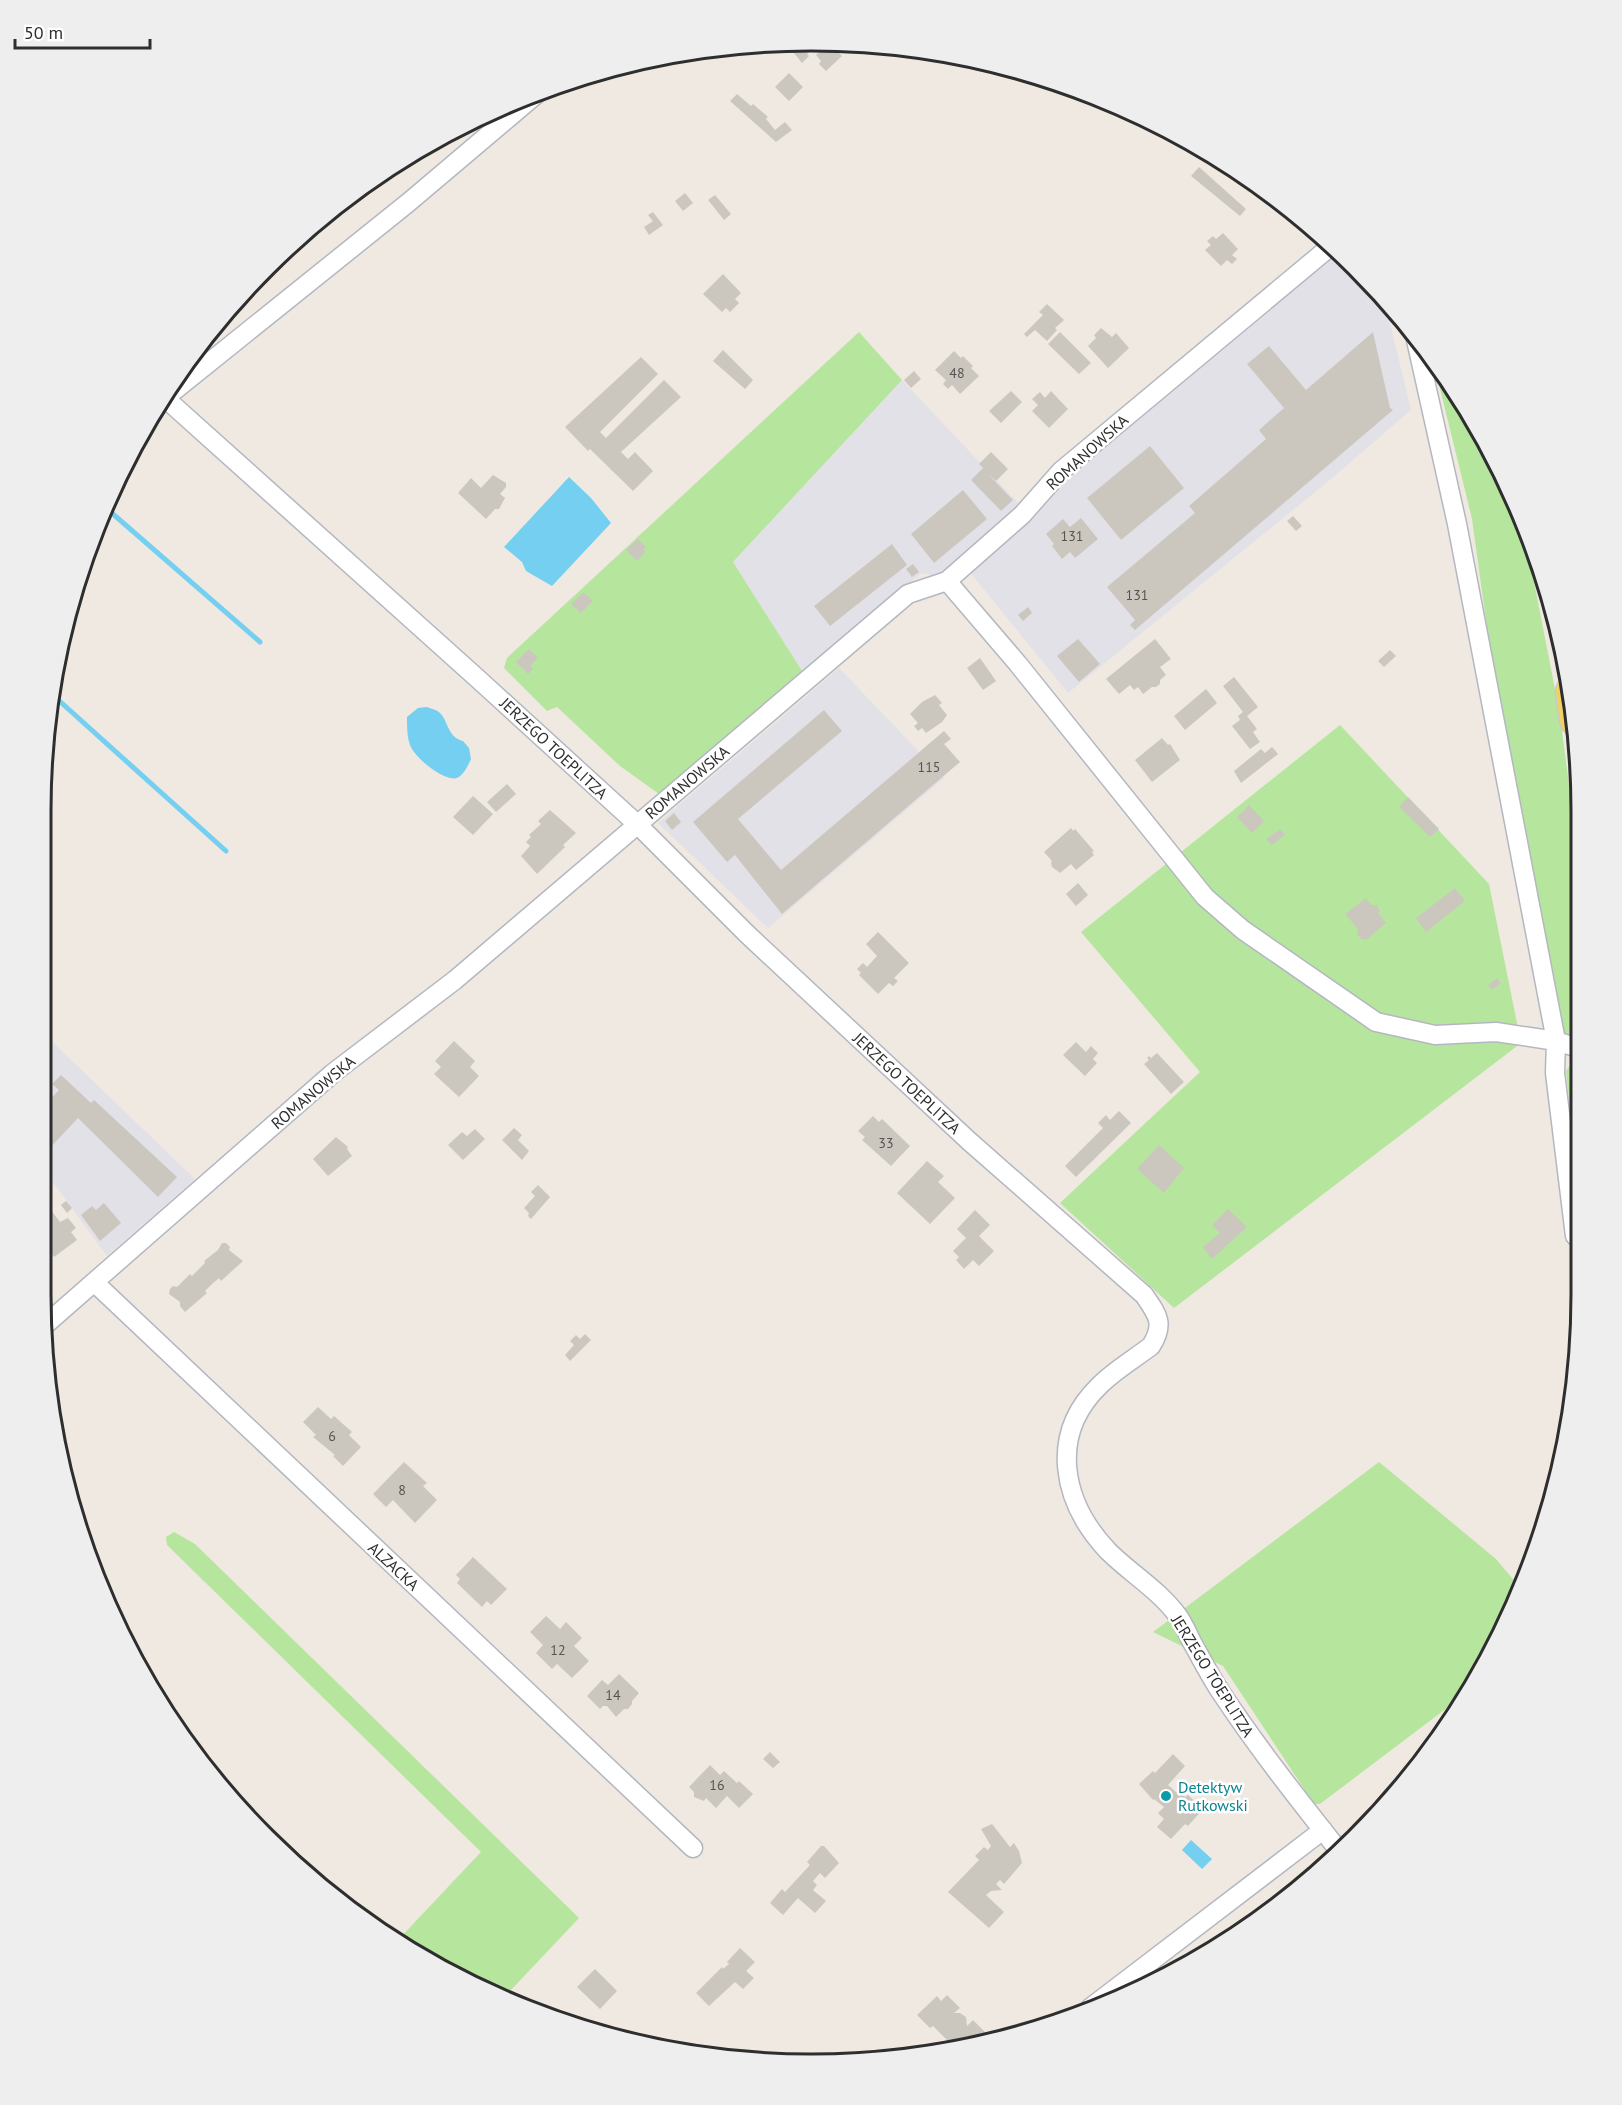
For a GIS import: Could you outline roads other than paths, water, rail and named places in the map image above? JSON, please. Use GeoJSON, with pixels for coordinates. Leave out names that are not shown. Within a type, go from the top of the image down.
{"type":"FeatureCollection","features":[{"type":"Feature","properties":{"kind":"street"},"geometry":{"type":"LineString","coordinates":[[183,384],[409,202],[518,110]]}},
{"type":"Feature","properties":{"kind":"street","name":"ROMANOWSKA"},"geometry":{"type":"LineString","coordinates":[[52,1319],[333,1073],[455,980],[908,594],[947,580],[1022,515],[1061,471],[1324,252]]}},
{"type":"Feature","properties":{"kind":"street"},"geometry":{"type":"LineString","coordinates":[[1420,356],[1457,524],[1556,1041],[1555,1073],[1571,1203]]}},
{"type":"Feature","properties":{"kind":"street","name":"JERZEGO TOEPLITZA"},"geometry":{"type":"LineString","coordinates":[[170,403],[637,825],[747,934],[969,1141],[1137,1288],[1157,1314],[1160,1325],[1156,1339],[1151,1346],[1100,1385],[1075,1419],[1067,1452],[1071,1493],[1096,1537],[1109,1552],[1179,1616],[1207,1670],[1253,1740],[1334,1844]]}},
{"type":"Feature","properties":{"kind":"street"},"geometry":{"type":"LineString","coordinates":[[947,580],[1018,664],[1205,897],[1243,930],[1376,1022],[1435,1035],[1496,1032],[1556,1041],[1571,1046]]}},
{"type":"Feature","properties":{"kind":"street","name":"ALZACKA"},"geometry":{"type":"LineString","coordinates":[[95,1283],[693,1848]]}},
{"type":"Feature","properties":{"kind":"street"},"geometry":{"type":"LineString","coordinates":[[1111,1992],[1323,1830]]}},
{"type":"Feature","properties":{"kind":"water"},"geometry":{"type":"Polygon","coordinates":[[[569,477],[591,498],[611,523],[552,586],[526,571],[522,562],[504,547],[569,477]]]}},
{"type":"Feature","properties":{"kind":"water"},"geometry":{"type":"Polygon","coordinates":[[[427,707],[440,713],[454,736],[469,748],[471,759],[464,772],[457,778],[445,776],[430,768],[417,756],[410,745],[407,717],[418,708],[427,707]]]}},
{"type":"Feature","properties":{"kind":"water"},"geometry":{"type":"Polygon","coordinates":[[[1191,1840],[1212,1859],[1202,1869],[1182,1850],[1191,1840]]]}},
{"type":"Feature","properties":{"kind":"waterway"},"geometry":{"type":"LineString","coordinates":[[112,513],[260,642]]}},
{"type":"Feature","properties":{"kind":"waterway"},"geometry":{"type":"LineString","coordinates":[[60,701],[226,851]]}},
{"type":"Feature","properties":{"kind":"place","name":"Detektyw Rutkowski"},"geometry":{"type":"Point","coordinates":[1166,1796]}}]}
